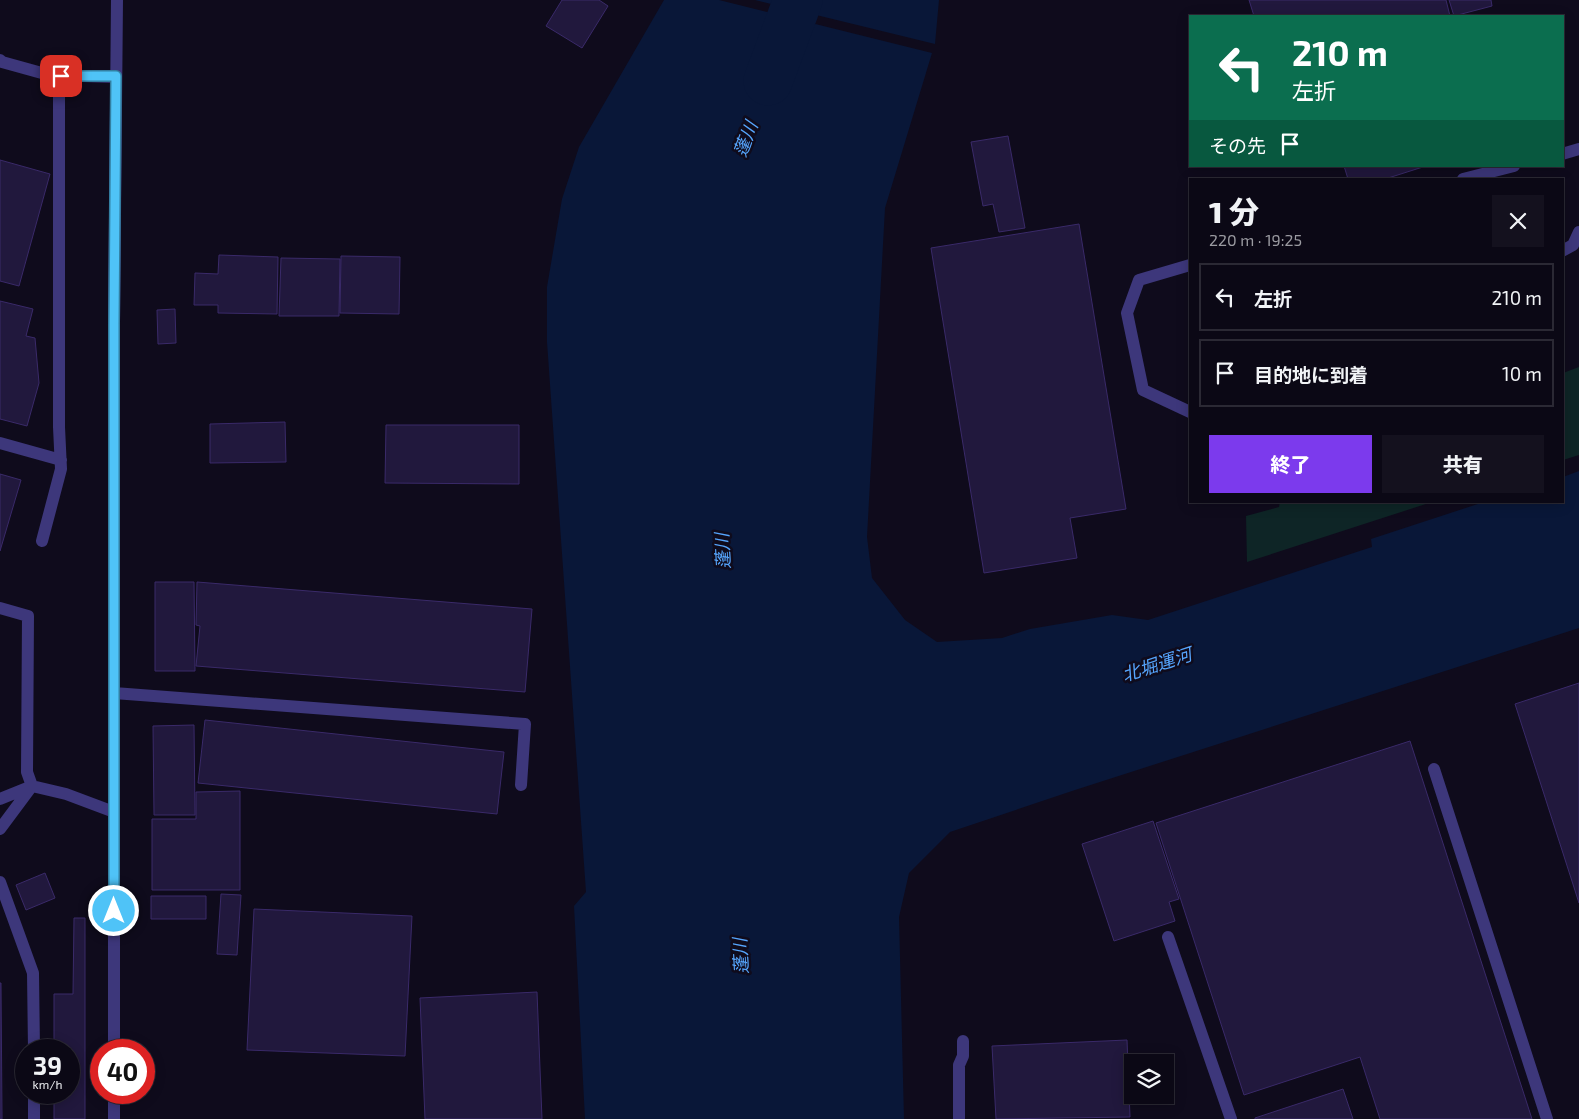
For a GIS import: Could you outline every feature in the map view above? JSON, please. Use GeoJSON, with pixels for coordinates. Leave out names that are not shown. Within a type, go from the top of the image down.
{"type":"FeatureCollection","features":[{"type":"Feature","properties":{"kind":"street"},"geometry":{"type":"LineString","coordinates":[[114,1039],[114,324],[117,0]]}},
{"type":"Feature","properties":{"kind":"street"},"geometry":{"type":"LineString","coordinates":[[0,60],[49,75],[116,76]]}},
{"type":"Feature","properties":{"kind":"street"},"geometry":{"type":"LineString","coordinates":[[42,541],[61,469],[59,96],[61,76]]}},
{"type":"Feature","properties":{"kind":"street"},"geometry":{"type":"LineString","coordinates":[[1564,153],[1579,149]]}},
{"type":"Feature","properties":{"kind":"street"},"geometry":{"type":"LineString","coordinates":[[1467,178],[1510,167]]}},
{"type":"Feature","properties":{"kind":"street"},"geometry":{"type":"LineString","coordinates":[[1564,249],[1573,245],[1579,232]]}},
{"type":"Feature","properties":{"kind":"street"},"geometry":{"type":"LineString","coordinates":[[1189,265],[1139,280],[1127,313],[1143,390],[1189,412]]}},
{"type":"Feature","properties":{"kind":"street"},"geometry":{"type":"LineString","coordinates":[[0,443],[61,460]]}},
{"type":"Feature","properties":{"kind":"street"},"geometry":{"type":"LineString","coordinates":[[0,608],[28,616],[27,772],[32,786]]}},
{"type":"Feature","properties":{"kind":"street"},"geometry":{"type":"LineString","coordinates":[[114,693],[525,724],[521,785]]}},
{"type":"Feature","properties":{"kind":"street"},"geometry":{"type":"LineString","coordinates":[[1434,769],[1547,1119]]}},
{"type":"Feature","properties":{"kind":"street"},"geometry":{"type":"LineString","coordinates":[[0,799],[32,786],[66,794],[114,812]]}},
{"type":"Feature","properties":{"kind":"street"},"geometry":{"type":"LineString","coordinates":[[0,829],[32,786]]}},
{"type":"Feature","properties":{"kind":"street"},"geometry":{"type":"LineString","coordinates":[[0,882],[33,973],[34,1039]]}},
{"type":"Feature","properties":{"kind":"street"},"geometry":{"type":"LineString","coordinates":[[1168,937],[1231,1119]]}},
{"type":"Feature","properties":{"kind":"street"},"geometry":{"type":"LineString","coordinates":[[959,1119],[959,1065],[963,1056],[963,1041]]}},
{"type":"Feature","properties":{"kind":"street"},"geometry":{"type":"LineString","coordinates":[[34,1104],[34,1119]]}},
{"type":"Feature","properties":{"kind":"street"},"geometry":{"type":"LineString","coordinates":[[114,1104],[114,1119]]}},
{"type":"Feature","properties":{"kind":"green space"},"geometry":{"type":"Polygon","coordinates":[[[1579,367],[1579,455],[1564,460],[1564,373],[1579,367]]]}},
{"type":"Feature","properties":{"kind":"green space"},"geometry":{"type":"Polygon","coordinates":[[[1280,503],[1429,503],[1247,562],[1246,516],[1279,507],[1280,503]]]}},
{"type":"Feature","properties":{"kind":"water","name":"北堀運河"},"geometry":{"type":"Polygon","coordinates":[[[664,0],[719,0],[932,53],[885,208],[867,537],[872,578],[905,620],[937,642],[1002,638],[1030,629],[1112,615],[1148,620],[1372,547],[1371,539],[1481,503],[1564,503],[1564,477],[1579,471],[1579,628],[950,832],[909,873],[899,917],[904,1119],[585,1119],[574,906],[586,892],[547,342],[547,287],[562,199],[579,147],[664,0]]]}},
{"type":"Feature","properties":{"kind":"water"},"geometry":{"type":"Polygon","coordinates":[[[755,0],[939,0],[935,44],[755,0]]]}},
{"type":"Feature","properties":{"kind":"building"},"geometry":{"type":"Polygon","coordinates":[[[562,0],[599,0],[608,6],[582,48],[546,26],[562,0]]]}},
{"type":"Feature","properties":{"kind":"building"},"geometry":{"type":"Polygon","coordinates":[[[1249,0],[1446,0],[1450,15],[1254,15],[1249,0]]]}},
{"type":"Feature","properties":{"kind":"building"},"geometry":{"type":"Polygon","coordinates":[[[1449,0],[1491,0],[1492,6],[1454,15],[1449,0]]]}},
{"type":"Feature","properties":{"kind":"building"},"geometry":{"type":"Polygon","coordinates":[[[1008,136],[1025,228],[999,232],[993,204],[983,206],[971,142],[1008,136]]]}},
{"type":"Feature","properties":{"kind":"building"},"geometry":{"type":"Polygon","coordinates":[[[0,160],[50,174],[19,286],[0,281],[0,160]]]}},
{"type":"Feature","properties":{"kind":"building"},"geometry":{"type":"Polygon","coordinates":[[[1344,167],[1423,167],[1388,178],[1348,178],[1344,167]]]}},
{"type":"Feature","properties":{"kind":"building"},"geometry":{"type":"Polygon","coordinates":[[[1079,224],[1126,509],[1070,518],[1077,558],[984,573],[931,248],[1079,224]]]}},
{"type":"Feature","properties":{"kind":"building"},"geometry":{"type":"Polygon","coordinates":[[[219,255],[278,257],[277,314],[218,313],[218,305],[194,305],[195,273],[218,274],[219,255]]]}},
{"type":"Feature","properties":{"kind":"building"},"geometry":{"type":"Polygon","coordinates":[[[341,256],[400,257],[399,314],[340,313],[341,256]]]}},
{"type":"Feature","properties":{"kind":"building"},"geometry":{"type":"Polygon","coordinates":[[[281,258],[340,259],[339,316],[279,316],[281,258]]]}},
{"type":"Feature","properties":{"kind":"building"},"geometry":{"type":"Polygon","coordinates":[[[0,301],[33,309],[26,336],[35,338],[39,383],[27,426],[0,419],[0,301]]]}},
{"type":"Feature","properties":{"kind":"building"},"geometry":{"type":"Polygon","coordinates":[[[175,309],[176,343],[158,344],[157,310],[175,309]]]}},
{"type":"Feature","properties":{"kind":"building"},"geometry":{"type":"Polygon","coordinates":[[[285,422],[286,462],[210,463],[210,424],[285,422]]]}},
{"type":"Feature","properties":{"kind":"building"},"geometry":{"type":"Polygon","coordinates":[[[386,425],[519,425],[519,484],[385,483],[386,425]]]}},
{"type":"Feature","properties":{"kind":"building"},"geometry":{"type":"Polygon","coordinates":[[[0,474],[21,480],[0,551],[0,474]]]}},
{"type":"Feature","properties":{"kind":"building"},"geometry":{"type":"Polygon","coordinates":[[[155,582],[194,582],[195,671],[155,671],[155,582]]]}},
{"type":"Feature","properties":{"kind":"building"},"geometry":{"type":"Polygon","coordinates":[[[197,582],[532,609],[525,692],[196,666],[200,626],[196,625],[197,582]]]}},
{"type":"Feature","properties":{"kind":"building"},"geometry":{"type":"Polygon","coordinates":[[[1579,683],[1579,903],[1515,704],[1579,683]]]}},
{"type":"Feature","properties":{"kind":"building"},"geometry":{"type":"Polygon","coordinates":[[[205,720],[504,752],[497,814],[198,783],[205,720]]]}},
{"type":"Feature","properties":{"kind":"building"},"geometry":{"type":"Polygon","coordinates":[[[194,725],[195,815],[154,815],[153,726],[194,725]]]}},
{"type":"Feature","properties":{"kind":"building"},"geometry":{"type":"Polygon","coordinates":[[[1410,741],[1532,1119],[1380,1119],[1360,1057],[1244,1095],[1156,823],[1410,741]]]}},
{"type":"Feature","properties":{"kind":"building"},"geometry":{"type":"Polygon","coordinates":[[[240,791],[240,890],[152,890],[152,819],[196,819],[196,792],[240,791]]]}},
{"type":"Feature","properties":{"kind":"building"},"geometry":{"type":"Polygon","coordinates":[[[1153,821],[1179,899],[1169,902],[1175,921],[1114,941],[1082,844],[1153,821]]]}},
{"type":"Feature","properties":{"kind":"building"},"geometry":{"type":"Polygon","coordinates":[[[45,873],[55,898],[26,910],[16,885],[45,873]]]}},
{"type":"Feature","properties":{"kind":"building"},"geometry":{"type":"Polygon","coordinates":[[[221,894],[241,895],[237,955],[217,954],[221,894]]]}},
{"type":"Feature","properties":{"kind":"building"},"geometry":{"type":"Polygon","coordinates":[[[151,896],[206,896],[206,919],[151,919],[151,896]]]}},
{"type":"Feature","properties":{"kind":"building"},"geometry":{"type":"Polygon","coordinates":[[[254,909],[412,916],[405,1056],[247,1050],[254,909]]]}},
{"type":"Feature","properties":{"kind":"building"},"geometry":{"type":"Polygon","coordinates":[[[74,918],[85,918],[85,1119],[54,1119],[54,1104],[80,1104],[80,1039],[54,1039],[54,994],[73,994],[74,918]]]}},
{"type":"Feature","properties":{"kind":"building"},"geometry":{"type":"Polygon","coordinates":[[[1,983],[2,1119],[0,1119],[1,983]]]}},
{"type":"Feature","properties":{"kind":"building"},"geometry":{"type":"Polygon","coordinates":[[[537,992],[542,1119],[425,1119],[420,998],[537,992]]]}},
{"type":"Feature","properties":{"kind":"building"},"geometry":{"type":"Polygon","coordinates":[[[1127,1040],[1128,1054],[1124,1054],[1124,1104],[1129,1104],[1130,1117],[996,1119],[992,1046],[1127,1040]]]}},
{"type":"Feature","properties":{"kind":"building"},"geometry":{"type":"Polygon","coordinates":[[[1343,1089],[1353,1119],[1255,1119],[1255,1118],[1343,1089]]]}},
{"type":"Feature","properties":{"kind":"waterway","name":"蓬川"},"geometry":{"type":"LineString","coordinates":[[768,81],[798,0]]}},
{"type":"Feature","properties":{"kind":"route"},"geometry":{"type":"LineString","coordinates":[[61,76],[116,76],[114,911]]}}]}
